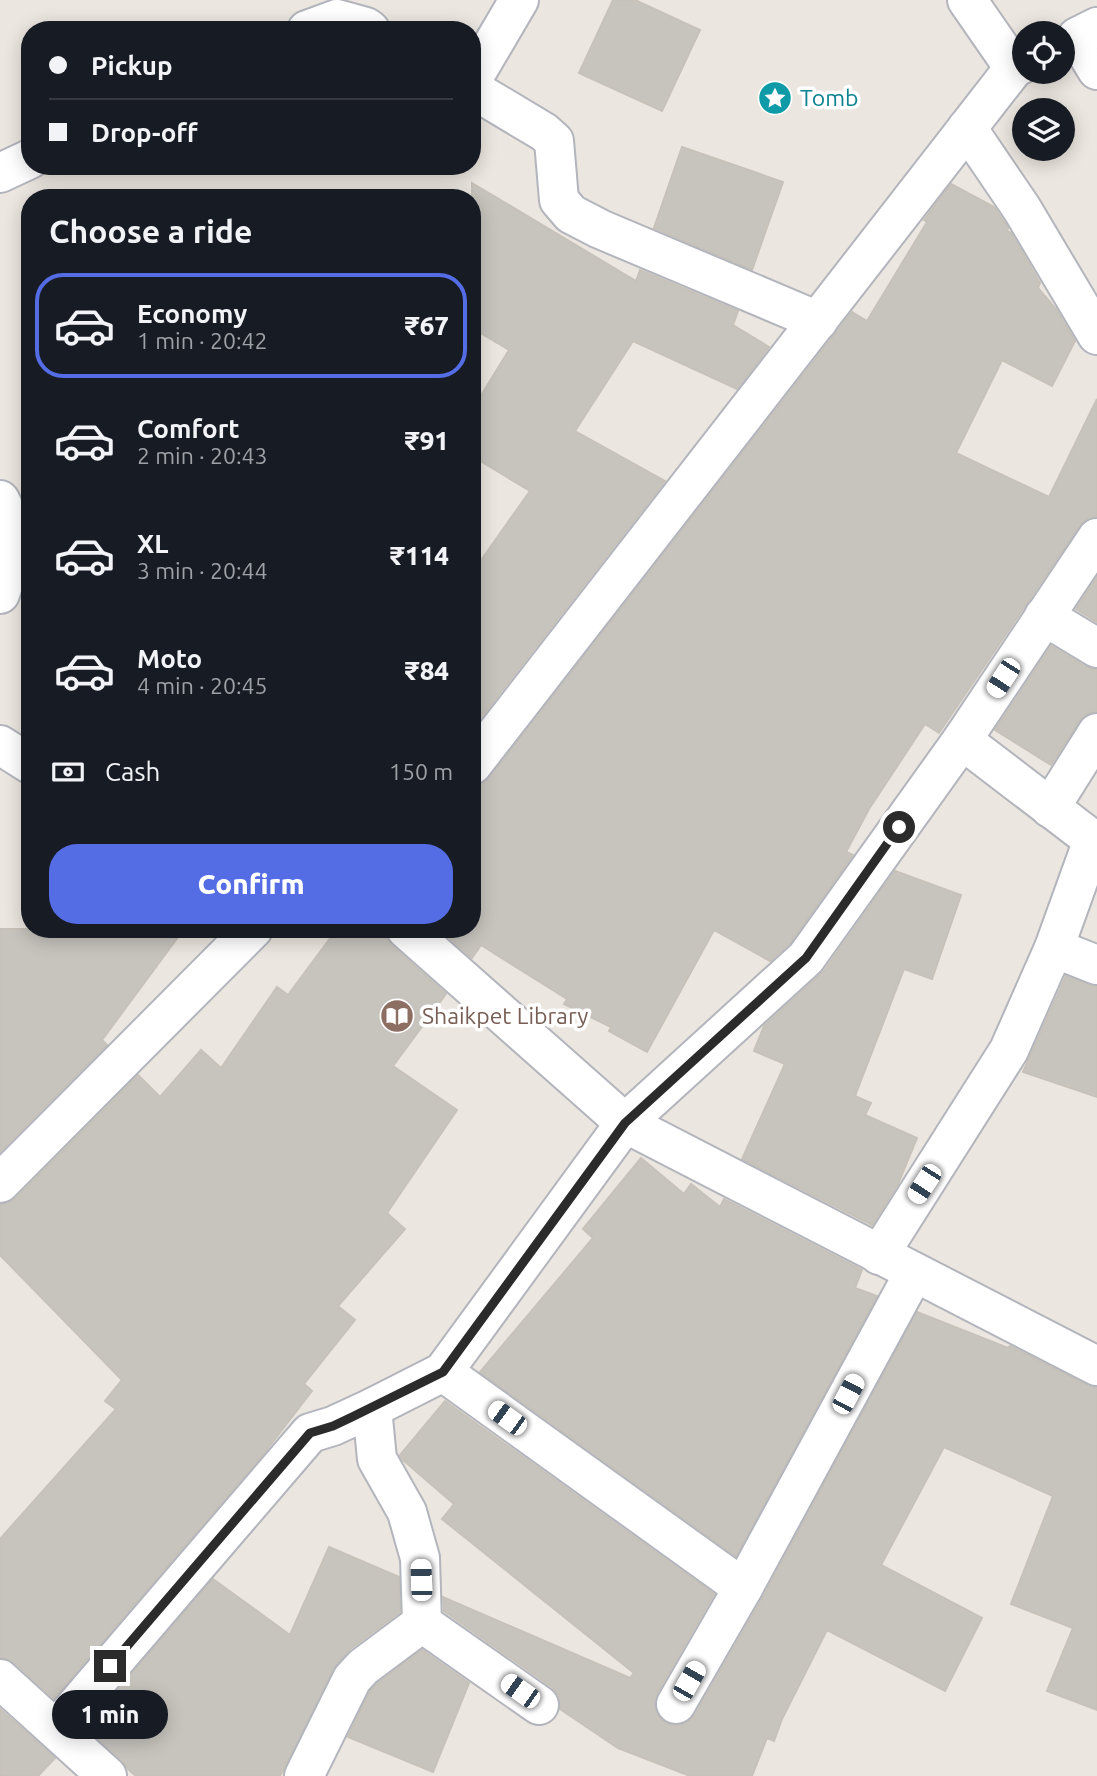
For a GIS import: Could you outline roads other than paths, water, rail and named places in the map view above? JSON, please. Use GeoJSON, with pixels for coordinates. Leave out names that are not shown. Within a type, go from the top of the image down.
{"type":"FeatureCollection","features":[{"type":"Feature","properties":{"kind":"street"},"geometry":{"type":"LineString","coordinates":[[481,65],[519,0]]}},
{"type":"Feature","properties":{"kind":"street"},"geometry":{"type":"LineString","coordinates":[[967,0],[1012,56]]}},
{"type":"Feature","properties":{"kind":"street"},"geometry":{"type":"LineString","coordinates":[[1079,36],[1097,70]]}},
{"type":"Feature","properties":{"kind":"street"},"geometry":{"type":"LineString","coordinates":[[481,753],[1012,73]]}},
{"type":"Feature","properties":{"kind":"street"},"geometry":{"type":"LineString","coordinates":[[481,94],[544,132],[554,141],[559,200],[571,214],[600,229],[818,321]]}},
{"type":"Feature","properties":{"kind":"street"},"geometry":{"type":"LineString","coordinates":[[967,128],[1022,209],[1097,335]]}},
{"type":"Feature","properties":{"kind":"street"},"geometry":{"type":"LineString","coordinates":[[0,173],[21,163]]}},
{"type":"Feature","properties":{"kind":"street"},"geometry":{"type":"LineString","coordinates":[[0,594],[9,568],[12,518]]}},
{"type":"Feature","properties":{"kind":"street"},"geometry":{"type":"LineString","coordinates":[[56,1729],[310,1433],[333,1426],[443,1372],[625,1123],[806,958],[961,740],[1097,538]]}},
{"type":"Feature","properties":{"kind":"street"},"geometry":{"type":"LineString","coordinates":[[1044,616],[1097,648]]}},
{"type":"Feature","properties":{"kind":"street"},"geometry":{"type":"LineString","coordinates":[[1050,808],[1097,733]]}},
{"type":"Feature","properties":{"kind":"street"},"geometry":{"type":"LineString","coordinates":[[878,1255],[1009,1050],[1054,948],[1095,841],[961,740]]}},
{"type":"Feature","properties":{"kind":"street"},"geometry":{"type":"LineString","coordinates":[[0,745],[21,758]]}},
{"type":"Feature","properties":{"kind":"street"},"geometry":{"type":"LineString","coordinates":[[0,1183],[243,938]]}},
{"type":"Feature","properties":{"kind":"street"},"geometry":{"type":"LineString","coordinates":[[416,938],[625,1123],[1097,1366]]}},
{"type":"Feature","properties":{"kind":"street"},"geometry":{"type":"LineString","coordinates":[[1054,948],[1097,965]]}},
{"type":"Feature","properties":{"kind":"street"},"geometry":{"type":"LineString","coordinates":[[676,1704],[743,1588],[914,1273]]}},
{"type":"Feature","properties":{"kind":"street"},"geometry":{"type":"LineString","coordinates":[[443,1372],[743,1588]]}},
{"type":"Feature","properties":{"kind":"street"},"geometry":{"type":"LineString","coordinates":[[372,1408],[377,1460],[407,1512],[420,1558],[422,1623]]}},
{"type":"Feature","properties":{"kind":"street"},"geometry":{"type":"LineString","coordinates":[[422,1623],[539,1705]]}},
{"type":"Feature","properties":{"kind":"street"},"geometry":{"type":"LineString","coordinates":[[304,1776],[352,1679],[363,1667],[422,1623]]}},
{"type":"Feature","properties":{"kind":"street"},"geometry":{"type":"LineString","coordinates":[[0,1678],[107,1776]]}},
{"type":"Feature","properties":{"kind":"place","name":"Tomb"},"geometry":{"type":"Point","coordinates":[775,98]}},
{"type":"Feature","properties":{"kind":"place","name":"Shaikpet Library"},"geometry":{"type":"Point","coordinates":[397,1016]}}]}
